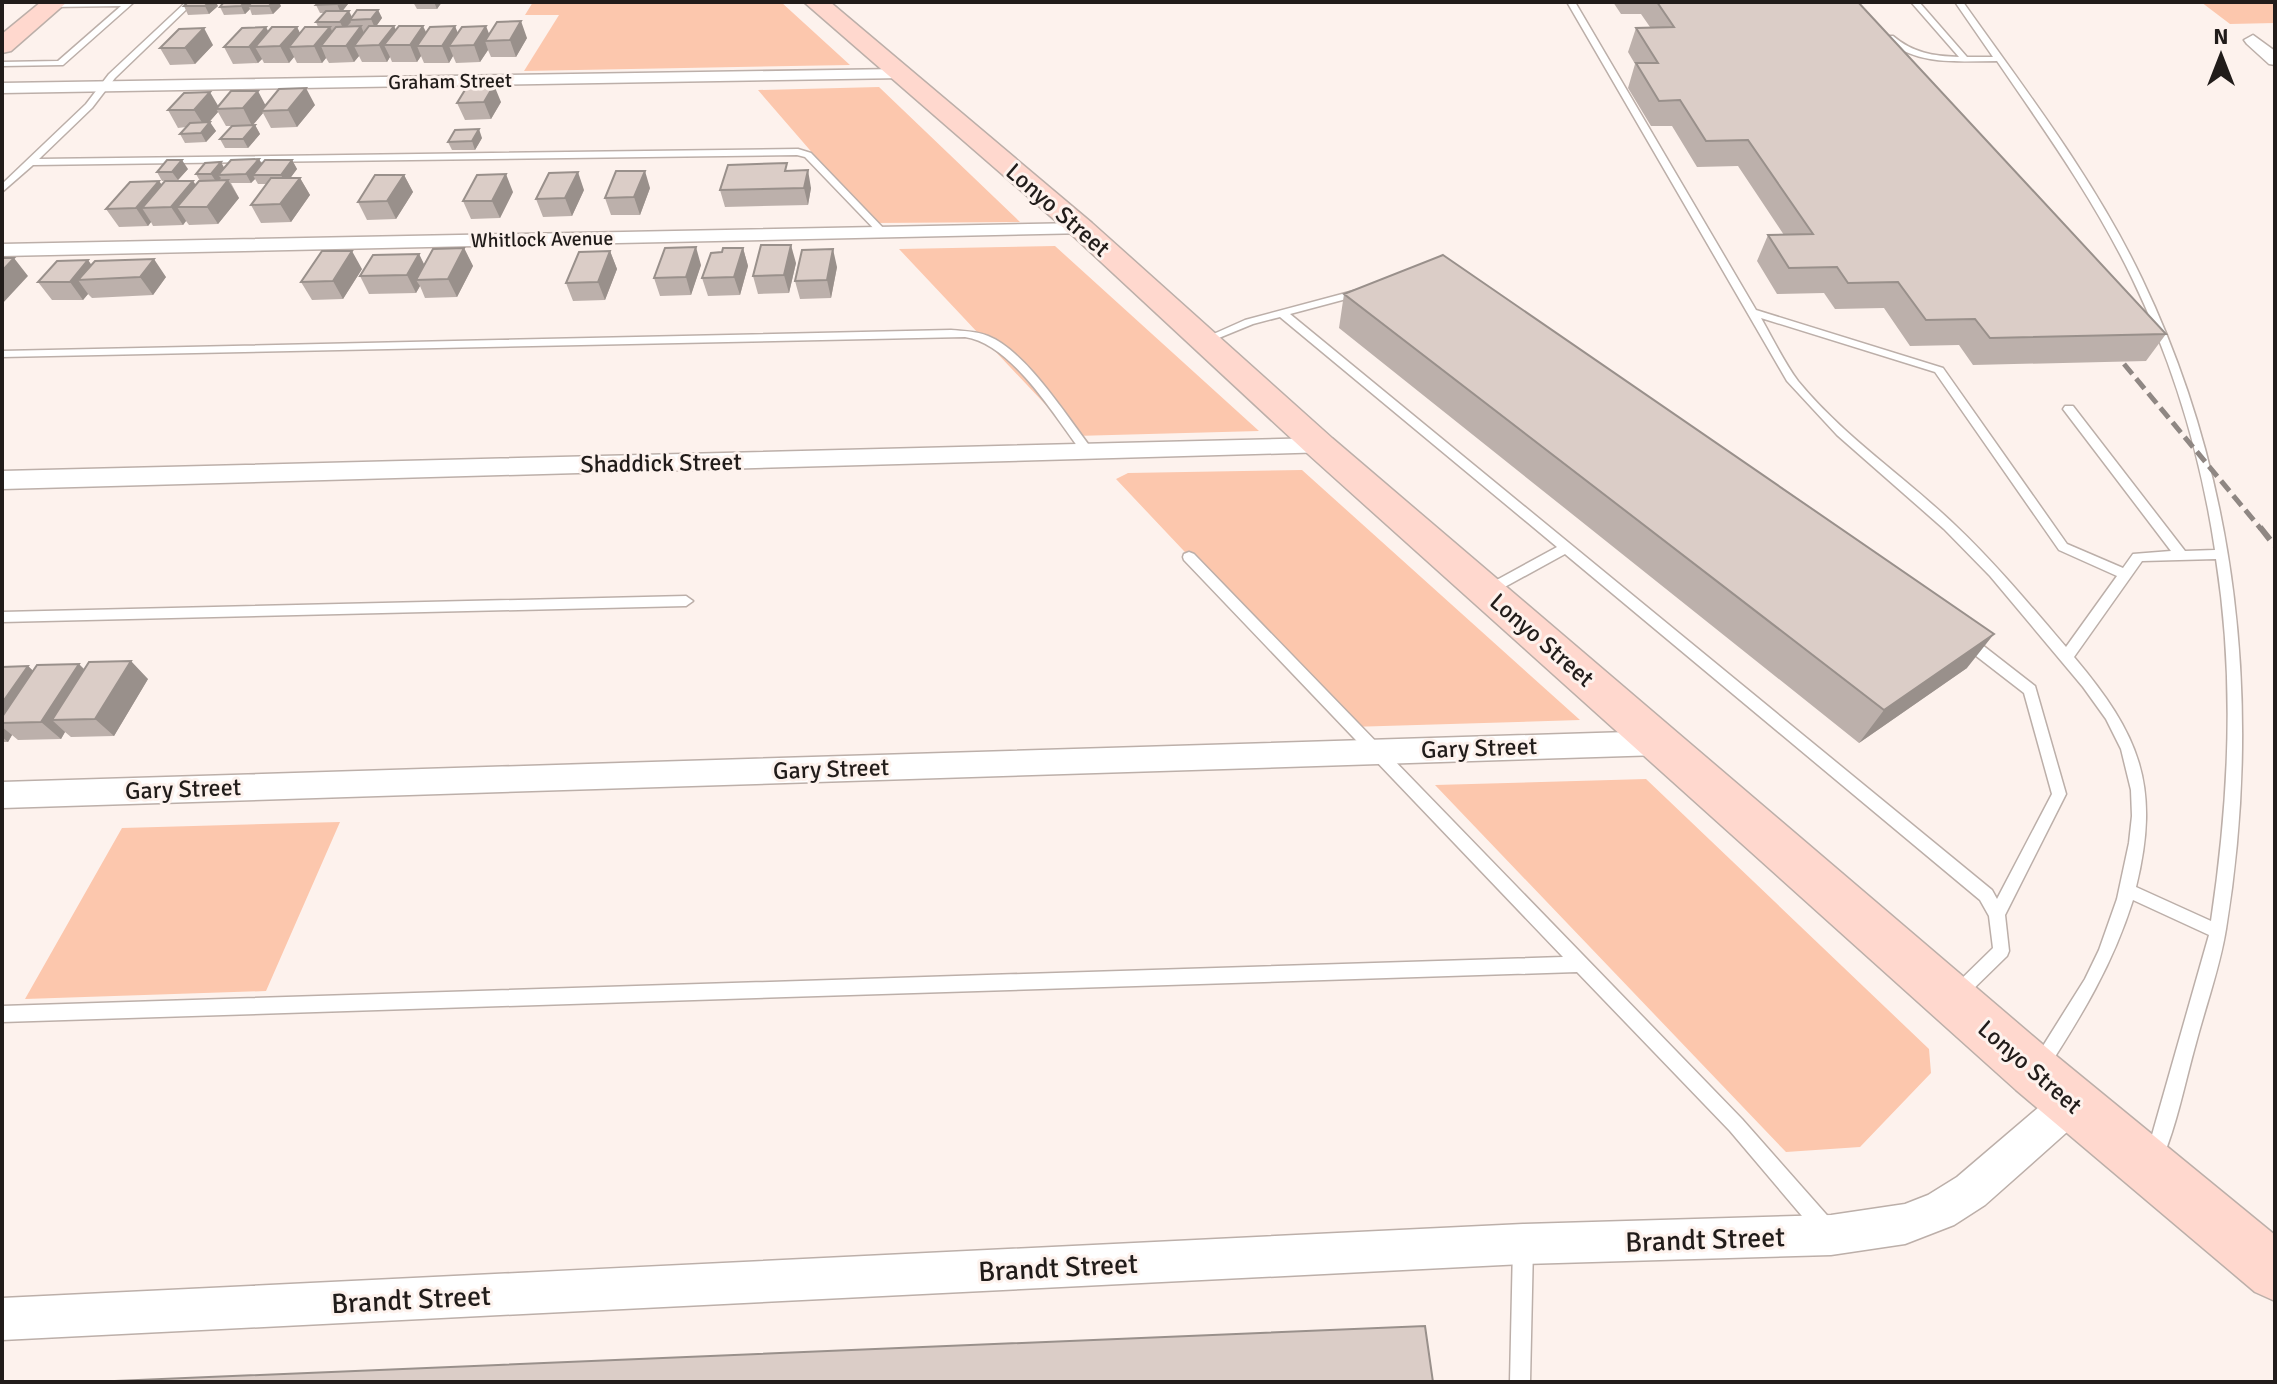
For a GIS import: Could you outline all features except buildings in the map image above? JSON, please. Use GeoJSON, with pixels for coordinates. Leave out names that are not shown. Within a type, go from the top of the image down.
{"type":"FeatureCollection","features":[{"type":"Feature","properties":{"kind":"street","name":"Lonyo Street"},"geometry":{"type":"LineString","coordinates":[[816,2],[1082,229],[1320,446],[2035,1072],[2275,1272]]}},
{"type":"Feature","properties":{"kind":"street"},"geometry":{"type":"LineString","coordinates":[[2,46],[53,4]]}},
{"type":"Feature","properties":{"kind":"street"},"geometry":{"type":"LineString","coordinates":[[2275,39],[2253,40],[2275,60]]}},
{"type":"Feature","properties":{"kind":"street","name":"Graham Street"},"geometry":{"type":"LineString","coordinates":[[2,88],[898,74]]}},
{"type":"Feature","properties":{"kind":"street","name":"Whitlock Avenue"},"geometry":{"type":"LineString","coordinates":[[2,250],[1082,229]]}},
{"type":"Feature","properties":{"kind":"street","name":"Shaddick Street"},"geometry":{"type":"LineString","coordinates":[[2,480],[1320,446]]}},
{"type":"Feature","properties":{"kind":"street","name":"Gary Street"},"geometry":{"type":"LineString","coordinates":[[2,795],[1660,743]]}},
{"type":"Feature","properties":{"kind":"street","name":"Brandt Street"},"geometry":{"type":"LineString","coordinates":[[2,1319],[1523,1244],[1831,1235],[1905,1224],[1940,1211],[1971,1191],[2072,1103]]}},
{"type":"Feature","properties":{"kind":"lane"},"geometry":{"type":"LineString","coordinates":[[2,189],[89,106],[112,76],[190,2]]}},
{"type":"Feature","properties":{"kind":"lane"},"geometry":{"type":"LineString","coordinates":[[1571,2],[1791,379],[1818,413],[1963,539],[2066,657],[2120,733],[2134,765],[2139,792],[2136,848],[2127,890],[2097,973],[2035,1072]]}},
{"type":"Feature","properties":{"kind":"lane"},"geometry":{"type":"LineString","coordinates":[[1915,2],[1964,58]]}},
{"type":"Feature","properties":{"kind":"lane"},"geometry":{"type":"LineString","coordinates":[[1959,2],[2072,165],[2136,277],[2182,383],[2198,440],[2222,554],[2237,698],[2235,788],[2218,932],[2151,1169]]}},
{"type":"Feature","properties":{"kind":"lane"},"geometry":{"type":"LineString","coordinates":[[2,64],[60,63],[129,3],[53,4]]}},
{"type":"Feature","properties":{"kind":"lane"},"geometry":{"type":"LineString","coordinates":[[1884,32],[1901,50],[1925,57],[1999,59]]}},
{"type":"Feature","properties":{"kind":"lane"},"geometry":{"type":"LineString","coordinates":[[30,162],[798,152],[808,155],[883,233]]}},
{"type":"Feature","properties":{"kind":"lane"},"geometry":{"type":"LineString","coordinates":[[1205,340],[1282,313],[1379,287]]}},
{"type":"Feature","properties":{"kind":"lane"},"geometry":{"type":"LineString","coordinates":[[1752,312],[1939,370],[2063,547],[2126,575]]}},
{"type":"Feature","properties":{"kind":"lane"},"geometry":{"type":"LineString","coordinates":[[1282,313],[1986,895],[1997,915],[2001,951],[1952,999]]}},
{"type":"Feature","properties":{"kind":"lane"},"geometry":{"type":"LineString","coordinates":[[2,354],[964,334],[990,341],[1013,359],[1088,452]]}},
{"type":"Feature","properties":{"kind":"lane"},"geometry":{"type":"LineString","coordinates":[[2069,409],[2182,556]]}},
{"type":"Feature","properties":{"kind":"lane"},"geometry":{"type":"LineString","coordinates":[[1486,591],[1567,547]]}},
{"type":"Feature","properties":{"kind":"lane"},"geometry":{"type":"LineString","coordinates":[[2066,657],[2138,557],[2222,554]]}},
{"type":"Feature","properties":{"kind":"lane"},"geometry":{"type":"LineString","coordinates":[[1189,557],[1736,1125],[1831,1235]]}},
{"type":"Feature","properties":{"kind":"lane"},"geometry":{"type":"LineString","coordinates":[[2,617],[686,601]]}},
{"type":"Feature","properties":{"kind":"lane"},"geometry":{"type":"LineString","coordinates":[[1955,633],[2030,690],[2059,794],[1997,915]]}},
{"type":"Feature","properties":{"kind":"lane"},"geometry":{"type":"LineString","coordinates":[[2127,890],[2218,932]]}},
{"type":"Feature","properties":{"kind":"lane"},"geometry":{"type":"LineString","coordinates":[[2,1014],[1582,964]]}},
{"type":"Feature","properties":{"kind":"lane"},"geometry":{"type":"LineString","coordinates":[[1520,1382],[1523,1244]]}},
{"type":"Feature","properties":{"kind":"shaded area"},"geometry":{"type":"Polygon","coordinates":[[[533,2],[781,2],[850,65],[524,71],[559,15],[525,15],[533,2]]]}},
{"type":"Feature","properties":{"kind":"shaded area"},"geometry":{"type":"Polygon","coordinates":[[[2201,2],[2275,2],[2275,23],[2230,24],[2201,2]]]}},
{"type":"Feature","properties":{"kind":"shaded area"},"geometry":{"type":"Polygon","coordinates":[[[879,87],[1020,222],[873,223],[758,90],[879,87]]]}},
{"type":"Feature","properties":{"kind":"shaded area"},"geometry":{"type":"Polygon","coordinates":[[[1055,246],[1259,431],[1075,436],[899,249],[1055,246]]]}},
{"type":"Feature","properties":{"kind":"shaded area"},"geometry":{"type":"Polygon","coordinates":[[[1302,470],[1580,720],[1350,727],[1116,479],[1128,473],[1302,470]]]}},
{"type":"Feature","properties":{"kind":"shaded area"},"geometry":{"type":"Polygon","coordinates":[[[1646,779],[1929,1049],[1931,1073],[1860,1147],[1786,1152],[1435,785],[1646,779]]]}},
{"type":"Feature","properties":{"kind":"shaded area"},"geometry":{"type":"Polygon","coordinates":[[[340,822],[266,991],[25,999],[122,828],[340,822]]]}},
{"type":"Feature","properties":{"kind":"railway"},"geometry":{"type":"LineString","coordinates":[[2124,364],[2261,529]]}},
{"type":"Feature","properties":{"kind":"railway"},"geometry":{"type":"LineString","coordinates":[[2260,527],[2275,546]]}}]}
